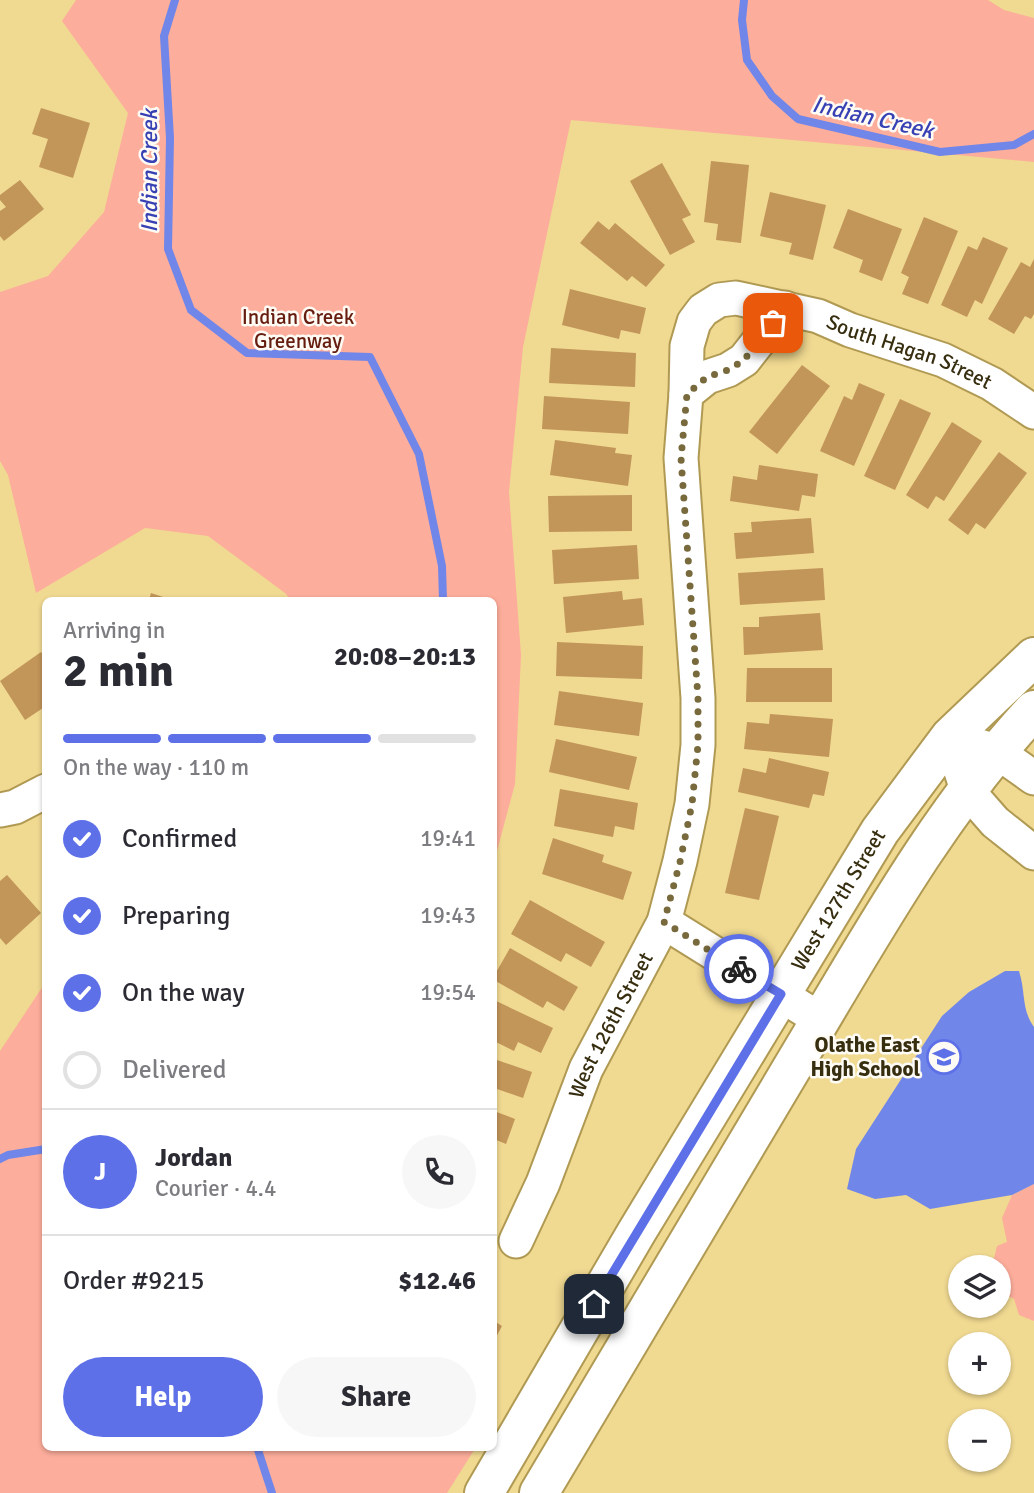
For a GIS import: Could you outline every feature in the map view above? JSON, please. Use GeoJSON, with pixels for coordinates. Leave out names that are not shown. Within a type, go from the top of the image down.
{"type":"FeatureCollection","features":[{"type":"Feature","properties":{"kind":"main road","name":"West 127th Street"},"geometry":{"type":"LineString","coordinates":[[484,1493],[636,1233],[880,831],[950,737],[1034,657]]}},
{"type":"Feature","properties":{"kind":"main road"},"geometry":{"type":"LineString","coordinates":[[539,1493],[931,840],[996,751],[1034,710]]}},
{"type":"Feature","properties":{"kind":"street","name":"South Hagan Street"},"geometry":{"type":"LineString","coordinates":[[687,394],[687,346],[694,323],[703,310],[719,300],[736,298],[818,316],[850,330],[943,360],[992,384],[1034,412]]}},
{"type":"Feature","properties":{"kind":"street"},"geometry":{"type":"LineString","coordinates":[[687,394],[707,377],[728,370],[744,360],[785,308]]}},
{"type":"Feature","properties":{"kind":"street","name":"West 126th Street"},"geometry":{"type":"LineString","coordinates":[[516,1241],[543,1183],[586,1069],[664,922],[692,804],[698,745],[698,698],[681,458],[687,394]]}},
{"type":"Feature","properties":{"kind":"street"},"geometry":{"type":"LineString","coordinates":[[950,737],[996,751],[1034,778]]}},
{"type":"Feature","properties":{"kind":"street"},"geometry":{"type":"LineString","coordinates":[[950,737],[967,790],[995,822],[1034,853]]}},
{"type":"Feature","properties":{"kind":"street"},"geometry":{"type":"LineString","coordinates":[[0,810],[15,807],[42,793]]}},
{"type":"Feature","properties":{"kind":"street"},"geometry":{"type":"LineString","coordinates":[[664,922],[821,1020]]}},
{"type":"Feature","properties":{"kind":"green space","name":"Indian Creek Greenway"},"geometry":{"type":"Polygon","coordinates":[[[76,0],[988,0],[1004,10],[1034,18],[1034,162],[571,120],[523,347],[509,492],[521,655],[515,784],[497,851],[497,597],[288,597],[208,536],[145,528],[36,593],[8,475],[0,461],[0,292],[48,276],[104,212],[128,113],[62,21],[76,0]]]}},
{"type":"Feature","properties":{"kind":"green space"},"geometry":{"type":"Polygon","coordinates":[[[42,988],[42,1451],[473,1451],[447,1493],[0,1493],[0,1051],[42,988]]]}},
{"type":"Feature","properties":{"kind":"green space"},"geometry":{"type":"Polygon","coordinates":[[[1034,1184],[1034,1321],[1019,1315],[1011,1297],[1011,1255],[995,1255],[997,1246],[1007,1242],[1002,1218],[1012,1195],[1034,1184]]]}},
{"type":"Feature","properties":{"kind":"water"},"geometry":{"type":"Polygon","coordinates":[[[1005,971],[1019,971],[1025,1007],[1034,1027],[1034,1184],[1012,1195],[930,1209],[906,1195],[875,1199],[847,1189],[856,1149],[942,1016],[969,992],[1005,971]]]}},
{"type":"Feature","properties":{"kind":"building"},"geometry":{"type":"Polygon","coordinates":[[[41,108],[90,123],[73,178],[39,167],[48,139],[32,134],[41,108]]]}},
{"type":"Feature","properties":{"kind":"building"},"geometry":{"type":"Polygon","coordinates":[[[711,161],[749,165],[741,243],[716,240],[718,224],[704,222],[711,161]]]}},
{"type":"Feature","properties":{"kind":"building"},"geometry":{"type":"Polygon","coordinates":[[[662,163],[691,215],[682,219],[695,242],[670,255],[630,181],[662,163]]]}},
{"type":"Feature","properties":{"kind":"building"},"geometry":{"type":"Polygon","coordinates":[[[20,180],[44,209],[4,241],[0,236],[0,211],[6,207],[0,200],[0,195],[20,180]]]}},
{"type":"Feature","properties":{"kind":"building"},"geometry":{"type":"Polygon","coordinates":[[[770,192],[826,205],[813,260],[789,254],[792,243],[760,236],[770,192]]]}},
{"type":"Feature","properties":{"kind":"building"},"geometry":{"type":"Polygon","coordinates":[[[848,209],[902,229],[882,281],[859,272],[863,260],[833,248],[848,209]]]}},
{"type":"Feature","properties":{"kind":"building"},"geometry":{"type":"Polygon","coordinates":[[[924,217],[958,231],[928,304],[902,294],[909,277],[901,273],[924,217]]]}},
{"type":"Feature","properties":{"kind":"building"},"geometry":{"type":"Polygon","coordinates":[[[598,221],[609,230],[615,223],[665,265],[646,287],[632,276],[627,281],[580,243],[598,221]]]}},
{"type":"Feature","properties":{"kind":"building"},"geometry":{"type":"Polygon","coordinates":[[[983,237],[1008,248],[982,304],[975,300],[967,317],[941,305],[968,246],[977,250],[983,237]]]}},
{"type":"Feature","properties":{"kind":"building"},"geometry":{"type":"Polygon","coordinates":[[[1034,259],[1034,314],[1031,319],[1025,316],[1014,334],[988,319],[1021,262],[1030,267],[1034,259]]]}},
{"type":"Feature","properties":{"kind":"building"},"geometry":{"type":"Polygon","coordinates":[[[570,289],[646,308],[640,334],[621,330],[619,339],[562,325],[570,289]]]}},
{"type":"Feature","properties":{"kind":"building"},"geometry":{"type":"Polygon","coordinates":[[[551,348],[636,353],[635,387],[549,383],[551,348]]]}},
{"type":"Feature","properties":{"kind":"building"},"geometry":{"type":"Polygon","coordinates":[[[802,365],[830,386],[777,454],[749,432],[802,365]]]}},
{"type":"Feature","properties":{"kind":"building"},"geometry":{"type":"Polygon","coordinates":[[[859,383],[885,394],[854,466],[820,451],[844,396],[852,400],[859,383]]]}},
{"type":"Feature","properties":{"kind":"building"},"geometry":{"type":"Polygon","coordinates":[[[544,396],[630,402],[628,434],[542,429],[544,396]]]}},
{"type":"Feature","properties":{"kind":"building"},"geometry":{"type":"Polygon","coordinates":[[[900,399],[931,413],[895,490],[864,476],[900,399]]]}},
{"type":"Feature","properties":{"kind":"building"},"geometry":{"type":"Polygon","coordinates":[[[952,422],[982,441],[944,501],[936,496],[928,509],[906,495],[952,422]]]}},
{"type":"Feature","properties":{"kind":"building"},"geometry":{"type":"Polygon","coordinates":[[[555,440],[616,448],[615,453],[632,455],[628,486],[550,475],[555,440]]]}},
{"type":"Feature","properties":{"kind":"building"},"geometry":{"type":"Polygon","coordinates":[[[999,452],[1027,473],[985,529],[976,523],[968,535],[948,520],[999,452]]]}},
{"type":"Feature","properties":{"kind":"building"},"geometry":{"type":"Polygon","coordinates":[[[759,465],[818,474],[815,497],[802,495],[799,511],[730,501],[733,476],[757,480],[759,465]]]}},
{"type":"Feature","properties":{"kind":"building"},"geometry":{"type":"Polygon","coordinates":[[[632,495],[632,531],[549,532],[548,496],[632,495]]]}},
{"type":"Feature","properties":{"kind":"building"},"geometry":{"type":"Polygon","coordinates":[[[811,518],[814,553],[736,559],[734,533],[752,532],[751,522],[811,518]]]}},
{"type":"Feature","properties":{"kind":"building"},"geometry":{"type":"Polygon","coordinates":[[[637,545],[639,579],[554,584],[552,550],[637,545]]]}},
{"type":"Feature","properties":{"kind":"building"},"geometry":{"type":"Polygon","coordinates":[[[823,568],[825,600],[740,605],[738,573],[823,568]]]}},
{"type":"Feature","properties":{"kind":"building"},"geometry":{"type":"Polygon","coordinates":[[[622,591],[623,600],[642,598],[644,625],[566,633],[563,597],[622,591]]]}},
{"type":"Feature","properties":{"kind":"building"},"geometry":{"type":"Polygon","coordinates":[[[820,613],[823,650],[744,655],[743,627],[759,627],[759,617],[820,613]]]}},
{"type":"Feature","properties":{"kind":"building"},"geometry":{"type":"Polygon","coordinates":[[[557,642],[643,646],[642,679],[556,676],[557,642]]]}},
{"type":"Feature","properties":{"kind":"building"},"geometry":{"type":"Polygon","coordinates":[[[41,652],[42,709],[25,720],[0,681],[41,652]]]}},
{"type":"Feature","properties":{"kind":"building"},"geometry":{"type":"Polygon","coordinates":[[[747,668],[832,668],[832,702],[746,702],[747,668]]]}},
{"type":"Feature","properties":{"kind":"building"},"geometry":{"type":"Polygon","coordinates":[[[559,691],[643,703],[639,736],[554,725],[559,691]]]}},
{"type":"Feature","properties":{"kind":"building"},"geometry":{"type":"Polygon","coordinates":[[[770,714],[833,719],[829,757],[744,749],[747,722],[769,724],[770,714]]]}},
{"type":"Feature","properties":{"kind":"building"},"geometry":{"type":"Polygon","coordinates":[[[556,739],[637,757],[629,790],[549,772],[556,739]]]}},
{"type":"Feature","properties":{"kind":"building"},"geometry":{"type":"Polygon","coordinates":[[[769,758],[829,772],[824,796],[813,794],[809,808],[738,792],[743,768],[766,773],[769,758]]]}},
{"type":"Feature","properties":{"kind":"building"},"geometry":{"type":"Polygon","coordinates":[[[560,789],[638,803],[634,830],[615,826],[613,837],[554,826],[560,789]]]}},
{"type":"Feature","properties":{"kind":"building"},"geometry":{"type":"Polygon","coordinates":[[[745,808],[779,816],[759,900],[725,893],[745,808]]]}},
{"type":"Feature","properties":{"kind":"building"},"geometry":{"type":"Polygon","coordinates":[[[553,838],[604,855],[602,862],[632,872],[623,900],[542,874],[553,838]]]}},
{"type":"Feature","properties":{"kind":"building"},"geometry":{"type":"Polygon","coordinates":[[[7,875],[41,913],[6,945],[0,938],[0,881],[7,875]]]}},
{"type":"Feature","properties":{"kind":"building"},"geometry":{"type":"Polygon","coordinates":[[[530,900],[605,942],[591,967],[566,953],[561,962],[511,934],[530,900]]]}},
{"type":"Feature","properties":{"kind":"building"},"geometry":{"type":"Polygon","coordinates":[[[510,948],[578,987],[564,1011],[547,1001],[543,1008],[497,982],[497,971],[510,948]]]}},
{"type":"Feature","properties":{"kind":"building"},"geometry":{"type":"Polygon","coordinates":[[[497,1001],[553,1028],[541,1053],[518,1042],[514,1051],[497,1042],[497,1001]]]}},
{"type":"Feature","properties":{"kind":"building"},"geometry":{"type":"Polygon","coordinates":[[[497,1060],[532,1072],[523,1098],[497,1089],[497,1060]]]}},
{"type":"Feature","properties":{"kind":"building"},"geometry":{"type":"Polygon","coordinates":[[[497,1112],[515,1119],[506,1144],[497,1140],[497,1112]]]}},
{"type":"Feature","properties":{"kind":"building"},"geometry":{"type":"Polygon","coordinates":[[[497,1323],[502,1326],[497,1335],[497,1323]]]}},
{"type":"Feature","properties":{"kind":"waterway","name":"Indian Creek"},"geometry":{"type":"LineString","coordinates":[[175,0],[164,36],[170,138],[168,249],[191,310],[247,353],[370,357],[419,454],[442,566],[443,597]]}},
{"type":"Feature","properties":{"kind":"waterway","name":"Indian Creek"},"geometry":{"type":"LineString","coordinates":[[744,0],[742,20],[747,60],[772,96],[798,119],[940,152],[1014,145],[1034,134]]}},
{"type":"Feature","properties":{"kind":"waterway"},"geometry":{"type":"LineString","coordinates":[[0,1159],[8,1155],[42,1150]]}},
{"type":"Feature","properties":{"kind":"waterway","name":"Indian Creek"},"geometry":{"type":"LineString","coordinates":[[258,1451],[272,1493]]}},
{"type":"Feature","properties":{"kind":"way so far"},"geometry":{"type":"LineString","coordinates":[[739,969],[664,922],[692,804],[698,745],[698,698],[681,458],[687,394],[707,377],[728,370],[744,360],[773,323]]}},
{"type":"Feature","properties":{"kind":"place","name":"Olathe East High School"},"geometry":{"type":"Point","coordinates":[944,1057]}},
{"type":"Feature","properties":{"kind":"route"},"geometry":{"type":"LineString","coordinates":[[594,1304],[781,994],[739,969]]}}]}
